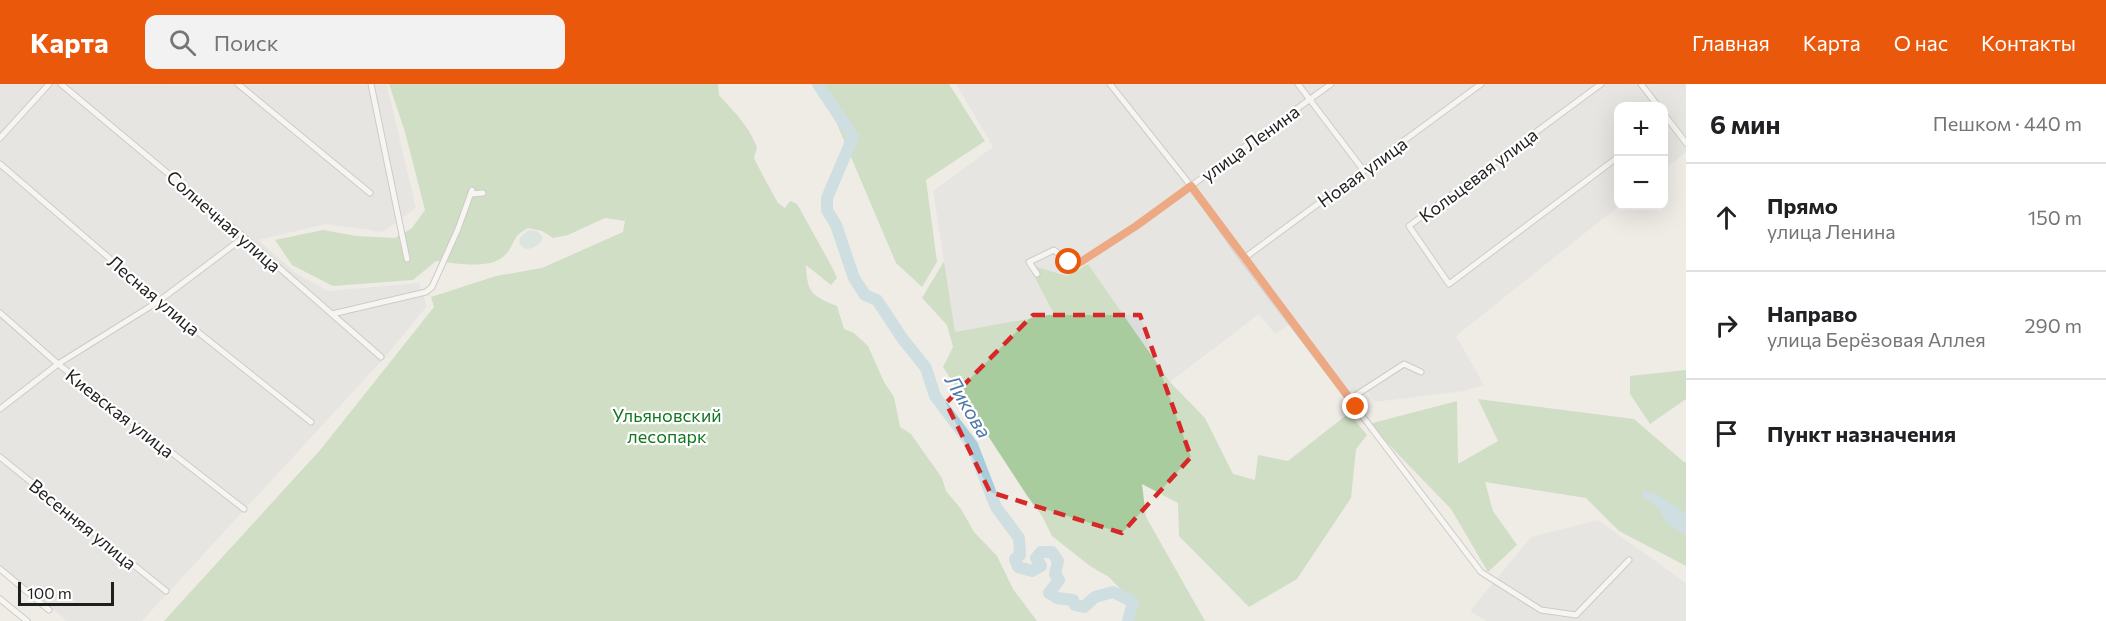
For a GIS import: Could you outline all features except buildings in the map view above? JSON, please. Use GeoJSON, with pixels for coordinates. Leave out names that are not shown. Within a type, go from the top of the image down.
{"type":"FeatureCollection","features":[{"type":"Feature","properties":{"kind":"street"},"geometry":{"type":"LineString","coordinates":[[0,138],[49,84]]}},
{"type":"Feature","properties":{"kind":"street"},"geometry":{"type":"LineString","coordinates":[[238,84],[370,193]]}},
{"type":"Feature","properties":{"kind":"street"},"geometry":{"type":"LineString","coordinates":[[371,84],[407,259]]}},
{"type":"Feature","properties":{"kind":"street"},"geometry":{"type":"LineString","coordinates":[[1110,84],[1191,186],[1243,259],[1481,572],[1542,610],[1576,615],[1629,560]]}},
{"type":"Feature","properties":{"kind":"street"},"geometry":{"type":"LineString","coordinates":[[1298,84],[1364,171]]}},
{"type":"Feature","properties":{"kind":"street","name":"улица Ленина"},"geometry":{"type":"LineString","coordinates":[[1037,274],[1029,262],[1054,249],[1069,262],[1079,263],[1136,226],[1331,84]]}},
{"type":"Feature","properties":{"kind":"street","name":"Новая улица"},"geometry":{"type":"LineString","coordinates":[[1243,259],[1480,84]]}},
{"type":"Feature","properties":{"kind":"street","name":"Кольцевая улица"},"geometry":{"type":"LineString","coordinates":[[1601,84],[1409,226],[1449,284],[1614,160]]}},
{"type":"Feature","properties":{"kind":"street"},"geometry":{"type":"LineString","coordinates":[[1641,84],[1655,102]]}},
{"type":"Feature","properties":{"kind":"street","name":"Солнечная улица"},"geometry":{"type":"LineString","coordinates":[[65,85],[381,357]]}},
{"type":"Feature","properties":{"kind":"street"},"geometry":{"type":"LineString","coordinates":[[1668,122],[1686,143]]}},
{"type":"Feature","properties":{"kind":"street","name":"Лесная улица"},"geometry":{"type":"LineString","coordinates":[[0,164],[159,300],[312,422]]}},
{"type":"Feature","properties":{"kind":"street"},"geometry":{"type":"LineString","coordinates":[[332,314],[426,292],[432,287],[471,192],[483,193]]}},
{"type":"Feature","properties":{"kind":"street"},"geometry":{"type":"LineString","coordinates":[[0,409],[58,364],[159,300],[244,237]]}},
{"type":"Feature","properties":{"kind":"street","name":"Киевская улица"},"geometry":{"type":"LineString","coordinates":[[0,313],[58,364],[244,509]]}},
{"type":"Feature","properties":{"kind":"street"},"geometry":{"type":"LineString","coordinates":[[1350,399],[1404,362],[1421,372]]}},
{"type":"Feature","properties":{"kind":"street","name":"Весенняя улица"},"geometry":{"type":"LineString","coordinates":[[0,457],[166,591]]}},
{"type":"Feature","properties":{"kind":"street"},"geometry":{"type":"LineString","coordinates":[[0,569],[50,610]]}},
{"type":"Feature","properties":{"kind":"street"},"geometry":{"type":"LineString","coordinates":[[0,599],[27,621]]}},
{"type":"Feature","properties":{"kind":"highlighted area"},"geometry":{"type":"Polygon","coordinates":[[[1033,315],[1140,315],[1191,457],[1122,533],[990,492],[946,403],[1033,315]]]}},
{"type":"Feature","properties":{"kind":"shaded area"},"geometry":{"type":"Polygon","coordinates":[[[0,84],[387,85],[416,208],[383,232],[326,224],[258,240],[297,274],[328,291],[419,283],[427,306],[387,355],[142,621],[67,621],[0,565],[0,84]]]}},
{"type":"Feature","properties":{"kind":"shaded area"},"geometry":{"type":"Polygon","coordinates":[[[956,84],[1686,84],[1686,152],[1668,167],[1668,102],[1614,102],[1614,210],[1456,336],[1484,385],[1464,391],[1375,402],[1365,387],[1350,397],[1293,322],[1275,334],[1259,314],[1170,382],[1088,264],[1067,276],[1037,267],[1055,314],[955,332],[933,191],[993,147],[956,84]]]}},
{"type":"Feature","properties":{"kind":"shaded area"},"geometry":{"type":"Polygon","coordinates":[[[1598,520],[1686,583],[1686,621],[1486,621],[1470,611],[1531,537],[1598,520]]]}},
{"type":"Feature","properties":{"kind":"green space","name":"Ульяновский лесопарк"},"geometry":{"type":"Polygon","coordinates":[[[389,84],[718,84],[719,95],[749,131],[757,147],[754,158],[778,203],[785,208],[790,201],[797,204],[837,278],[831,285],[806,265],[810,288],[816,296],[837,306],[844,329],[854,333],[868,346],[884,382],[894,397],[900,427],[911,434],[942,478],[946,491],[961,509],[974,532],[997,556],[1013,589],[1037,621],[164,621],[321,449],[434,307],[431,297],[496,276],[542,268],[623,232],[625,221],[605,218],[568,235],[553,238],[542,231],[528,228],[518,235],[504,256],[498,260],[481,264],[436,261],[413,280],[333,286],[292,265],[275,240],[323,230],[356,236],[395,238],[412,228],[425,210],[405,132],[389,84]]]}},
{"type":"Feature","properties":{"kind":"green space"},"geometry":{"type":"Polygon","coordinates":[[[820,84],[949,84],[985,141],[926,180],[937,262],[922,287],[896,263],[820,84]]]}},
{"type":"Feature","properties":{"kind":"green space"},"geometry":{"type":"Polygon","coordinates":[[[529,230],[537,231],[543,237],[536,246],[526,249],[519,244],[520,237],[529,230]]]}},
{"type":"Feature","properties":{"kind":"green space"},"geometry":{"type":"Polygon","coordinates":[[[944,261],[955,332],[1054,314],[1031,270],[1037,267],[1067,276],[1088,264],[1170,382],[1205,418],[1233,474],[1255,480],[1258,455],[1288,461],[1349,413],[1367,435],[1356,449],[1351,498],[1297,579],[1249,607],[1179,536],[1178,503],[1142,484],[1146,517],[1205,621],[1128,621],[1124,593],[1109,577],[1090,566],[1052,536],[1042,516],[943,367],[953,347],[947,325],[922,298],[944,261]]]}},
{"type":"Feature","properties":{"kind":"green space"},"geometry":{"type":"Polygon","coordinates":[[[1686,370],[1686,399],[1650,424],[1630,394],[1630,376],[1686,370]]]}},
{"type":"Feature","properties":{"kind":"green space"},"geometry":{"type":"Polygon","coordinates":[[[1478,399],[1634,419],[1686,462],[1686,566],[1619,531],[1586,498],[1485,482],[1493,511],[1517,545],[1488,572],[1451,509],[1369,424],[1457,401],[1458,464],[1498,441],[1478,399]]]}},
{"type":"Feature","properties":{"kind":"water"},"geometry":{"type":"Polygon","coordinates":[[[1643,490],[1655,493],[1686,513],[1686,536],[1667,523],[1658,508],[1642,496],[1643,490]]]}},
{"type":"Feature","properties":{"kind":"waterway","name":"Ликова"},"geometry":{"type":"LineString","coordinates":[[818,84],[853,137],[827,198],[827,210],[836,225],[854,278],[865,295],[877,300],[902,338],[926,368],[935,396],[972,445],[996,507],[1019,538],[1020,555],[1015,559],[1018,567],[1032,571],[1041,566],[1036,558],[1041,552],[1052,552],[1058,561],[1055,574],[1059,580],[1049,593],[1057,598],[1073,600],[1075,605],[1084,607],[1095,597],[1113,592],[1133,602],[1128,621]]}},
{"type":"Feature","properties":{"kind":"route"},"geometry":{"type":"LineString","coordinates":[[1069,262],[1079,263],[1136,226],[1191,186],[1243,259],[1356,407]]}}]}
